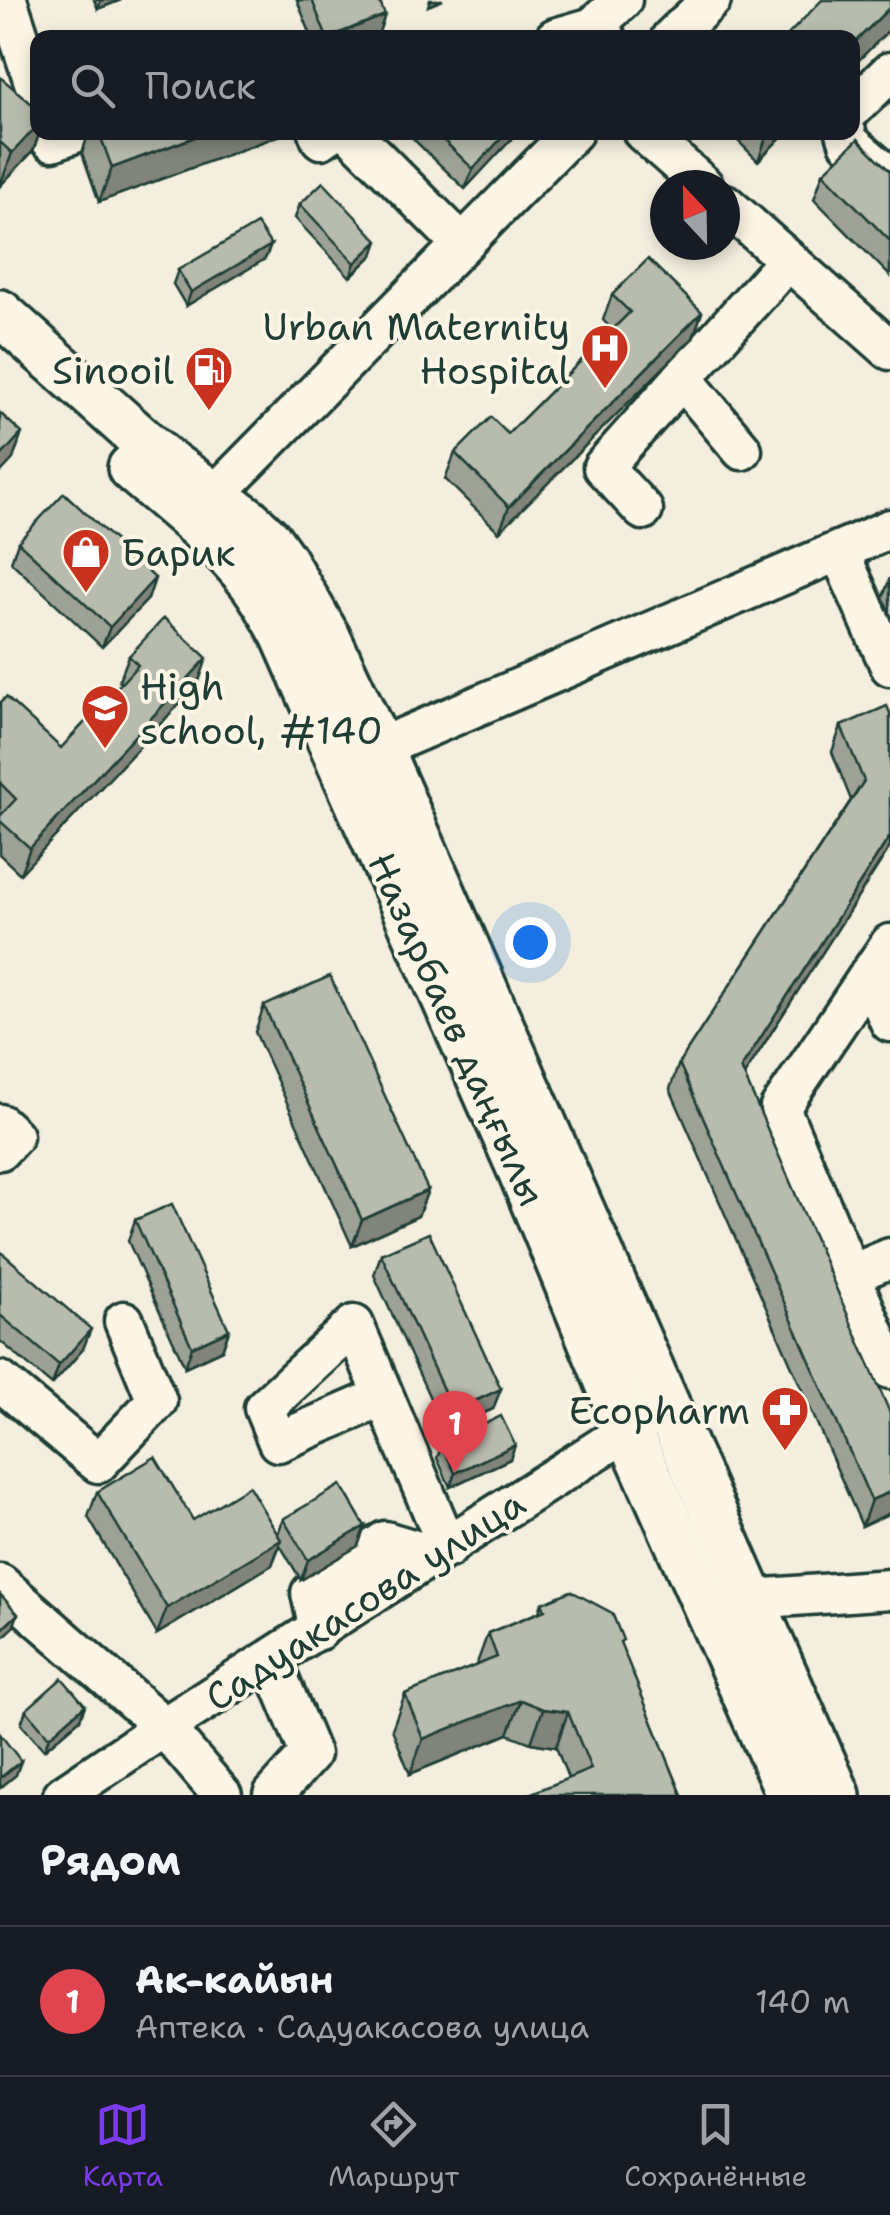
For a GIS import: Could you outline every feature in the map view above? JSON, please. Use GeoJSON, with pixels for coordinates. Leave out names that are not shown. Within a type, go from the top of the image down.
{"type":"FeatureCollection","features":[{"type":"Feature","properties":{"kind":"main road"},"geometry":{"type":"LineString","coordinates":[[0,313],[162,458],[202,508]]}},
{"type":"Feature","properties":{"kind":"main road","name":"Назарбаев даңғылы"},"geometry":{"type":"LineString","coordinates":[[0,350],[202,508],[284,635],[522,1173],[628,1430],[790,1795]]}},
{"type":"Feature","properties":{"kind":"main road","name":"Назарбаев даңғылы"},"geometry":{"type":"LineString","coordinates":[[202,508],[248,520],[277,550],[328,639],[837,1795]]}},
{"type":"Feature","properties":{"kind":"street"},"geometry":{"type":"LineString","coordinates":[[7,0],[30,70]]}},
{"type":"Feature","properties":{"kind":"street"},"geometry":{"type":"LineString","coordinates":[[601,30],[622,0]]}},
{"type":"Feature","properties":{"kind":"street"},"geometry":{"type":"LineString","coordinates":[[679,30],[711,0]]}},
{"type":"Feature","properties":{"kind":"street"},"geometry":{"type":"LineString","coordinates":[[860,101],[890,72]]}},
{"type":"Feature","properties":{"kind":"street"},"geometry":{"type":"LineString","coordinates":[[0,93],[30,116]]}},
{"type":"Feature","properties":{"kind":"street"},"geometry":{"type":"LineString","coordinates":[[358,140],[462,244]]}},
{"type":"Feature","properties":{"kind":"street"},"geometry":{"type":"LineString","coordinates":[[202,508],[565,140]]}},
{"type":"Feature","properties":{"kind":"street"},"geometry":{"type":"LineString","coordinates":[[653,140],[686,170]]}},
{"type":"Feature","properties":{"kind":"street"},"geometry":{"type":"LineString","coordinates":[[848,140],[890,177]]}},
{"type":"Feature","properties":{"kind":"street"},"geometry":{"type":"LineString","coordinates":[[740,217],[890,350]]}},
{"type":"Feature","properties":{"kind":"street"},"geometry":{"type":"LineString","coordinates":[[643,510],[602,467],[788,260]]}},
{"type":"Feature","properties":{"kind":"street"},"geometry":{"type":"LineString","coordinates":[[682,378],[742,450]]}},
{"type":"Feature","properties":{"kind":"street"},"geometry":{"type":"LineString","coordinates":[[379,748],[890,529]]}},
{"type":"Feature","properties":{"kind":"street"},"geometry":{"type":"LineString","coordinates":[[839,551],[890,666]]}},
{"type":"Feature","properties":{"kind":"street"},"geometry":{"type":"LineString","coordinates":[[879,959],[890,1022]]}},
{"type":"Feature","properties":{"kind":"street"},"geometry":{"type":"LineString","coordinates":[[879,959],[780,1108],[890,1368]]}},
{"type":"Feature","properties":{"kind":"street"},"geometry":{"type":"LineString","coordinates":[[0,1124],[13,1136],[0,1150]]}},
{"type":"Feature","properties":{"kind":"street"},"geometry":{"type":"LineString","coordinates":[[850,1275],[890,1258]]}},
{"type":"Feature","properties":{"kind":"street"},"geometry":{"type":"LineString","coordinates":[[0,1381],[98,1462],[156,1402],[124,1321]]}},
{"type":"Feature","properties":{"kind":"street"},"geometry":{"type":"LineString","coordinates":[[384,1396],[441,1552]]}},
{"type":"Feature","properties":{"kind":"street","name":"Садуакасова улица"},"geometry":{"type":"LineString","coordinates":[[63,1795],[668,1407]]}},
{"type":"Feature","properties":{"kind":"street"},"geometry":{"type":"LineString","coordinates":[[0,1584],[164,1727],[222,1795]]}},
{"type":"Feature","properties":{"kind":"street"},"geometry":{"type":"LineString","coordinates":[[752,1599],[890,1589]]}},
{"type":"Feature","properties":{"kind":"street"},"geometry":{"type":"LineString","coordinates":[[271,1660],[310,1754],[273,1795]]}},
{"type":"Feature","properties":{"kind":"building"},"geometry":{"type":"Polygon","coordinates":[[[312,0],[379,0],[385,15],[347,30],[324,30],[312,0]]]}},
{"type":"Feature","properties":{"kind":"building"},"geometry":{"type":"Polygon","coordinates":[[[822,0],[890,0],[890,7],[860,37],[860,30],[793,30],[822,0]]]}},
{"type":"Feature","properties":{"kind":"building"},"geometry":{"type":"Polygon","coordinates":[[[0,77],[30,102],[30,134],[12,153],[0,142],[0,77]]]}},
{"type":"Feature","properties":{"kind":"building"},"geometry":{"type":"Polygon","coordinates":[[[102,140],[187,140],[112,168],[102,140]]]}},
{"type":"Feature","properties":{"kind":"building"},"geometry":{"type":"Polygon","coordinates":[[[443,140],[500,140],[473,169],[443,140]]]}},
{"type":"Feature","properties":{"kind":"building"},"geometry":{"type":"Polygon","coordinates":[[[857,140],[890,171],[890,241],[823,173],[857,140]]]}},
{"type":"Feature","properties":{"kind":"building"},"geometry":{"type":"Polygon","coordinates":[[[323,182],[378,241],[355,263],[300,204],[323,182]]]}},
{"type":"Feature","properties":{"kind":"building"},"geometry":{"type":"Polygon","coordinates":[[[257,224],[271,245],[191,292],[178,270],[257,224]]]}},
{"type":"Feature","properties":{"kind":"building","name":"Urban Maternity Hospital"},"geometry":{"type":"Polygon","coordinates":[[[648,259],[702,312],[509,507],[455,453],[491,417],[508,434],[630,312],[612,295],[648,259]]]}},
{"type":"Feature","properties":{"kind":"building"},"geometry":{"type":"Polygon","coordinates":[[[0,413],[22,433],[0,457],[0,413]]]}},
{"type":"Feature","properties":{"kind":"building"},"geometry":{"type":"Polygon","coordinates":[[[64,493],[155,578],[110,627],[18,542],[64,493]]]}},
{"type":"Feature","properties":{"kind":"building","name":"High school, #140"},"geometry":{"type":"Polygon","coordinates":[[[164,618],[207,658],[30,848],[0,821],[16,799],[0,783],[0,703],[6,697],[61,748],[138,665],[129,656],[164,618]]]}},
{"type":"Feature","properties":{"kind":"building"},"geometry":{"type":"Polygon","coordinates":[[[887,706],[890,836],[741,1068],[890,1413],[890,1492],[871,1500],[679,1063],[864,781],[841,726],[887,706]]]}},
{"type":"Feature","properties":{"kind":"building"},"geometry":{"type":"Polygon","coordinates":[[[330,976],[428,1190],[362,1220],[264,1006],[330,976]]]}},
{"type":"Feature","properties":{"kind":"building"},"geometry":{"type":"Polygon","coordinates":[[[172,1204],[229,1330],[192,1347],[135,1220],[172,1204]]]}},
{"type":"Feature","properties":{"kind":"building"},"geometry":{"type":"Polygon","coordinates":[[[429,1233],[501,1389],[453,1411],[381,1254],[429,1233]]]}},
{"type":"Feature","properties":{"kind":"building"},"geometry":{"type":"Polygon","coordinates":[[[0,1251],[91,1329],[59,1365],[0,1315],[0,1251]]]}},
{"type":"Feature","properties":{"kind":"building"},"geometry":{"type":"Polygon","coordinates":[[[501,1416],[515,1445],[455,1473],[442,1445],[501,1416]]]}},
{"type":"Feature","properties":{"kind":"building"},"geometry":{"type":"Polygon","coordinates":[[[155,1457],[193,1520],[249,1486],[281,1540],[167,1608],[97,1492],[155,1457]]]}},
{"type":"Feature","properties":{"kind":"building"},"geometry":{"type":"Polygon","coordinates":[[[341,1485],[365,1526],[308,1560],[283,1519],[341,1485]]]}},
{"type":"Feature","properties":{"kind":"building"},"geometry":{"type":"Polygon","coordinates":[[[571,1591],[612,1613],[682,1795],[527,1795],[591,1769],[568,1712],[543,1709],[521,1700],[423,1739],[405,1694],[497,1657],[488,1633],[545,1610],[542,1603],[571,1591]]]}},
{"type":"Feature","properties":{"kind":"building"},"geometry":{"type":"Polygon","coordinates":[[[0,1594],[18,1614],[0,1631],[0,1594]]]}},
{"type":"Feature","properties":{"kind":"building"},"geometry":{"type":"Polygon","coordinates":[[[62,1678],[85,1705],[49,1737],[26,1710],[62,1678]]]}},
{"type":"Feature","properties":{"kind":"building"},"geometry":{"type":"Polygon","coordinates":[[[0,1734],[21,1761],[0,1778],[0,1734]]]}},
{"type":"Feature","properties":{"kind":"place","name":"Urban Maternity Hospital"},"geometry":{"type":"Point","coordinates":[605,390]}},
{"type":"Feature","properties":{"kind":"place","name":"Sinooil"},"geometry":{"type":"Point","coordinates":[209,412]}},
{"type":"Feature","properties":{"kind":"place","name":"Барик"},"geometry":{"type":"Point","coordinates":[86,594]}},
{"type":"Feature","properties":{"kind":"place","name":"High school, #140"},"geometry":{"type":"Point","coordinates":[105,750]}},
{"type":"Feature","properties":{"kind":"place","name":"Ecopharm"},"geometry":{"type":"Point","coordinates":[785,1452]}},
{"type":"Feature","properties":{"kind":"place","name":"Ак-кайын"},"geometry":{"type":"Point","coordinates":[455,1473]}}]}
